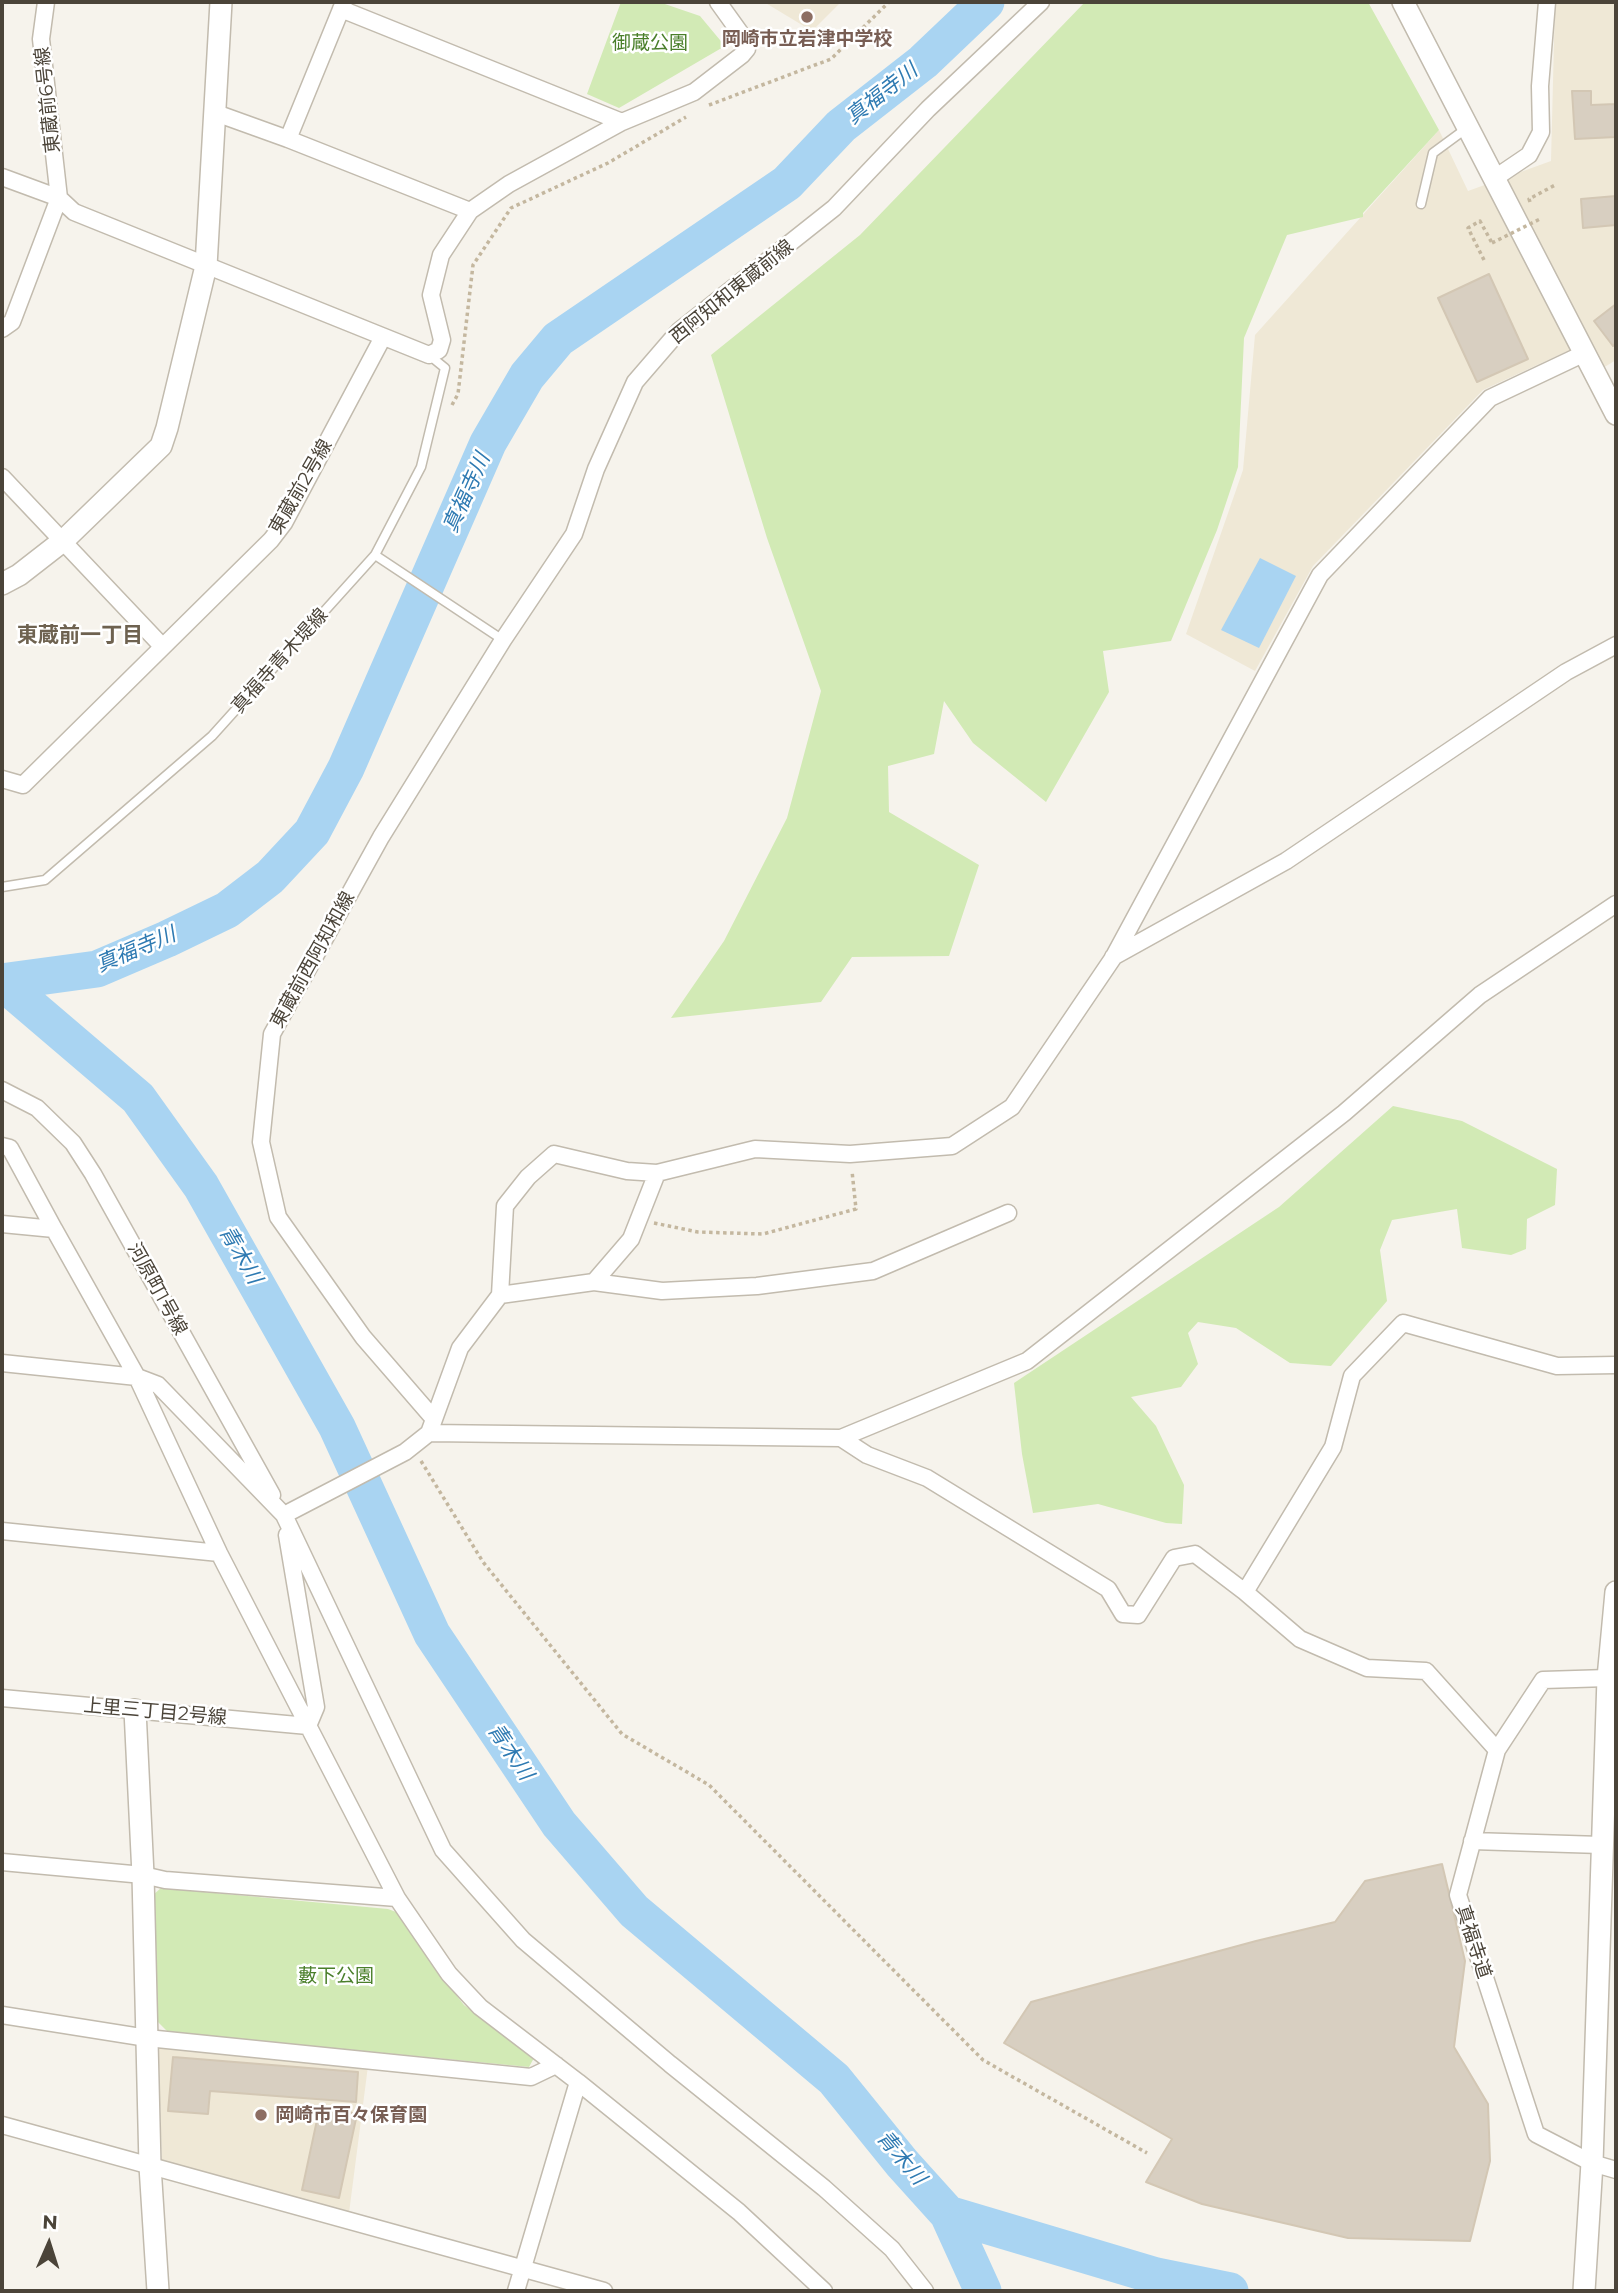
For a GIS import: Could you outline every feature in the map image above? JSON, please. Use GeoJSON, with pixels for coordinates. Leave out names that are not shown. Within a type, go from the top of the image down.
{"type":"FeatureCollection","features":[{"type":"Feature","properties":{"kind":"street","name":"東蔵前6号線"},"geometry":{"type":"LineString","coordinates":[[46,2],[41,39],[59,198]]}},
{"type":"Feature","properties":{"kind":"street"},"geometry":{"type":"LineString","coordinates":[[2,584],[19,575],[64,540],[161,446],[206,266],[221,2]]}},
{"type":"Feature","properties":{"kind":"street"},"geometry":{"type":"LineString","coordinates":[[2,177],[59,198],[74,212],[429,355],[439,350],[442,340],[431,295],[441,255],[470,211],[509,184],[622,122],[694,92],[742,55],[747,49],[747,41],[718,2]]}},
{"type":"Feature","properties":{"kind":"street","name":"西阿知和東蔵前線"},"geometry":{"type":"LineString","coordinates":[[503,640],[574,534],[596,469],[635,382],[678,331],[834,208],[928,109],[1041,2]]}},
{"type":"Feature","properties":{"kind":"street"},"geometry":{"type":"LineString","coordinates":[[1403,2],[1616,414]]}},
{"type":"Feature","properties":{"kind":"street"},"geometry":{"type":"LineString","coordinates":[[1495,178],[1529,155],[1541,132],[1541,86],[1547,2]]}},
{"type":"Feature","properties":{"kind":"street"},"geometry":{"type":"LineString","coordinates":[[288,139],[342,5],[622,122]]}},
{"type":"Feature","properties":{"kind":"street"},"geometry":{"type":"LineString","coordinates":[[213,112],[470,211]]}},
{"type":"Feature","properties":{"kind":"street"},"geometry":{"type":"LineString","coordinates":[[2,329],[12,322],[59,198]]}},
{"type":"Feature","properties":{"kind":"street","name":"東蔵前2号線"},"geometry":{"type":"LineString","coordinates":[[2,779],[23,785],[271,540],[284,523],[383,337]]}},
{"type":"Feature","properties":{"kind":"street"},"geometry":{"type":"LineString","coordinates":[[284,1515],[409,1450],[432,1426],[460,1348],[500,1295],[505,1206],[527,1177],[554,1154],[627,1171],[657,1173],[755,1149],[850,1154],[952,1146],[1012,1107],[1113,958],[1320,575],[1490,398],[1585,353]]}},
{"type":"Feature","properties":{"kind":"street"},"geometry":{"type":"LineString","coordinates":[[2,477],[162,646]]}},
{"type":"Feature","properties":{"kind":"street","name":"東蔵前西阿知和線"},"geometry":{"type":"LineString","coordinates":[[432,1426],[363,1337],[278,1217],[261,1142],[272,1034],[381,837],[503,640]]}},
{"type":"Feature","properties":{"kind":"street"},"geometry":{"type":"LineString","coordinates":[[1113,958],[1286,861],[1566,672],[1616,645]]}},
{"type":"Feature","properties":{"kind":"street"},"geometry":{"type":"LineString","coordinates":[[432,1426],[841,1438],[1027,1362],[1344,1113],[1480,995],[1616,904]]}},
{"type":"Feature","properties":{"kind":"street","name":"河原町1号線"},"geometry":{"type":"LineString","coordinates":[[2,1090],[37,1108],[73,1143],[93,1174],[284,1515]]}},
{"type":"Feature","properties":{"kind":"street"},"geometry":{"type":"LineString","coordinates":[[2,1146],[10,1148],[137,1377],[219,1553],[397,1898],[449,1974],[472,1999],[739,2211],[824,2291]]}},
{"type":"Feature","properties":{"kind":"street"},"geometry":{"type":"LineString","coordinates":[[594,1282],[631,1239],[657,1173]]}},
{"type":"Feature","properties":{"kind":"street"},"geometry":{"type":"LineString","coordinates":[[500,1295],[594,1282],[662,1290],[757,1286],[873,1271],[1008,1213]]}},
{"type":"Feature","properties":{"kind":"street"},"geometry":{"type":"LineString","coordinates":[[2,1224],[54,1229]]}},
{"type":"Feature","properties":{"kind":"street"},"geometry":{"type":"LineString","coordinates":[[1245,1592],[1333,1447],[1352,1376],[1403,1322],[1557,1366],[1616,1365]]}},
{"type":"Feature","properties":{"kind":"street"},"geometry":{"type":"LineString","coordinates":[[2,1363],[137,1377],[158,1385],[284,1515],[443,1850],[523,1940],[670,2064],[824,2188],[892,2249],[925,2291]]}},
{"type":"Feature","properties":{"kind":"street"},"geometry":{"type":"LineString","coordinates":[[841,1438],[867,1455],[927,1478],[1108,1589],[1123,1614],[1138,1615],[1174,1558],[1195,1554],[1300,1639],[1367,1668],[1426,1671],[1497,1750]]}},
{"type":"Feature","properties":{"kind":"street"},"geometry":{"type":"LineString","coordinates":[[284,1515],[316,1707],[308,1726]]}},
{"type":"Feature","properties":{"kind":"street"},"geometry":{"type":"LineString","coordinates":[[2,1531],[219,1553]]}},
{"type":"Feature","properties":{"kind":"street"},"geometry":{"type":"LineString","coordinates":[[1584,2291],[1592,2163],[1608,1678],[1616,1592]]}},
{"type":"Feature","properties":{"kind":"street","name":"真福寺道"},"geometry":{"type":"LineString","coordinates":[[1608,1678],[1543,1680],[1497,1750],[1458,1895],[1536,2134],[1592,2163],[1616,2170]]}},
{"type":"Feature","properties":{"kind":"street","name":"上里三丁目2号線"},"geometry":{"type":"LineString","coordinates":[[2,1698],[308,1726]]}},
{"type":"Feature","properties":{"kind":"street"},"geometry":{"type":"LineString","coordinates":[[135,1710],[143,1875],[150,2166],[158,2291]]}},
{"type":"Feature","properties":{"kind":"street"},"geometry":{"type":"LineString","coordinates":[[1472,1840],[1601,1845]]}},
{"type":"Feature","properties":{"kind":"street"},"geometry":{"type":"LineString","coordinates":[[2,1862],[143,1875],[165,1880],[397,1898]]}},
{"type":"Feature","properties":{"kind":"street"},"geometry":{"type":"LineString","coordinates":[[2,2015],[147,2038],[531,2077],[556,2065]]}},
{"type":"Feature","properties":{"kind":"street"},"geometry":{"type":"LineString","coordinates":[[516,2291],[578,2082]]}},
{"type":"Feature","properties":{"kind":"street"},"geometry":{"type":"LineString","coordinates":[[2,2125],[604,2291]]}},
{"type":"Feature","properties":{"kind":"lane"},"geometry":{"type":"LineString","coordinates":[[1420,204],[1433,153],[1467,128]]}},
{"type":"Feature","properties":{"kind":"lane","name":"真福寺青木堤線"},"geometry":{"type":"LineString","coordinates":[[2,887],[45,880],[212,736],[375,555],[421,467],[445,368],[429,355]]}},
{"type":"Feature","properties":{"kind":"lane"},"geometry":{"type":"LineString","coordinates":[[375,555],[503,640]]}},
{"type":"Feature","properties":{"kind":"path"},"geometry":{"type":"LineString","coordinates":[[702,108],[831,60],[889,2]]}},
{"type":"Feature","properties":{"kind":"path"},"geometry":{"type":"LineString","coordinates":[[452,406],[458,394],[473,265],[512,208],[608,163],[690,115]]}},
{"type":"Feature","properties":{"kind":"path"},"geometry":{"type":"LineString","coordinates":[[1485,260],[1468,228],[1480,221],[1492,243],[1540,219],[1529,199],[1557,184]]}},
{"type":"Feature","properties":{"kind":"path"},"geometry":{"type":"LineString","coordinates":[[638,1219],[698,1232],[763,1234],[856,1209],[850,1154]]}},
{"type":"Feature","properties":{"kind":"path"},"geometry":{"type":"LineString","coordinates":[[409,1450],[482,1562],[622,1734],[709,1786],[983,2060],[1147,2153]]}},
{"type":"Feature","properties":{"kind":"shaded area","name":"岡崎市立岩津中学校"},"geometry":{"type":"Polygon","coordinates":[[[764,2],[841,2],[812,31],[764,2]]]}},
{"type":"Feature","properties":{"kind":"shaded area"},"geometry":{"type":"Polygon","coordinates":[[[1555,2],[1616,2],[1616,360],[1603,368],[1587,342],[1483,390],[1313,566],[1255,671],[1186,634],[1243,470],[1255,335],[1439,130],[1468,191],[1551,161],[1555,2]]]}},
{"type":"Feature","properties":{"kind":"shaded area","name":"岡崎市百々保育園"},"geometry":{"type":"Polygon","coordinates":[[[158,2047],[368,2066],[349,2213],[162,2163],[158,2047]]]}},
{"type":"Feature","properties":{"kind":"green space","name":"御蔵公園"},"geometry":{"type":"Polygon","coordinates":[[[621,2],[659,2],[700,16],[725,46],[619,108],[587,94],[621,2]]]}},
{"type":"Feature","properties":{"kind":"green space"},"geometry":{"type":"Polygon","coordinates":[[[1085,2],[1368,2],[1439,130],[1363,213],[1363,217],[1287,235],[1244,338],[1238,467],[1217,530],[1171,641],[1103,651],[1109,692],[1046,802],[973,743],[944,701],[934,754],[888,766],[889,812],[979,865],[949,956],[852,957],[821,1002],[671,1018],[724,941],[787,818],[821,691],[767,538],[711,355],[860,235],[1085,2]]]}},
{"type":"Feature","properties":{"kind":"green space"},"geometry":{"type":"Polygon","coordinates":[[[1393,1106],[1462,1121],[1557,1169],[1555,1205],[1527,1219],[1526,1249],[1511,1255],[1462,1248],[1457,1209],[1392,1220],[1380,1250],[1387,1301],[1331,1366],[1290,1363],[1236,1328],[1198,1322],[1188,1333],[1198,1364],[1181,1387],[1131,1397],[1156,1426],[1184,1485],[1182,1524],[1166,1523],[1098,1504],[1033,1513],[1022,1454],[1014,1383],[1279,1207],[1393,1106]]]}},
{"type":"Feature","properties":{"kind":"green space","name":"藪下公園"},"geometry":{"type":"Polygon","coordinates":[[[161,1888],[388,1909],[396,1912],[464,2005],[534,2058],[529,2067],[168,2032],[158,2022],[153,1895],[161,1888]]]}},
{"type":"Feature","properties":{"kind":"water"},"geometry":{"type":"Polygon","coordinates":[[[1260,558],[1296,576],[1259,648],[1221,630],[1260,558]]]}},
{"type":"Feature","properties":{"kind":"building"},"geometry":{"type":"Polygon","coordinates":[[[1572,91],[1591,91],[1591,105],[1616,104],[1616,137],[1575,139],[1572,91]]]}},
{"type":"Feature","properties":{"kind":"building"},"geometry":{"type":"Polygon","coordinates":[[[1616,196],[1616,225],[1583,228],[1581,199],[1616,196]]]}},
{"type":"Feature","properties":{"kind":"building"},"geometry":{"type":"Polygon","coordinates":[[[1489,274],[1528,359],[1477,382],[1438,298],[1489,274]]]}},
{"type":"Feature","properties":{"kind":"building"},"geometry":{"type":"Polygon","coordinates":[[[1616,304],[1616,343],[1613,346],[1594,321],[1616,304]]]}},
{"type":"Feature","properties":{"kind":"building"},"geometry":{"type":"Polygon","coordinates":[[[1442,1864],[1465,1961],[1454,2047],[1488,2104],[1490,2161],[1470,2241],[1348,2238],[1202,2204],[1146,2182],[1172,2139],[1004,2043],[1031,2002],[1335,1922],[1365,1881],[1442,1864]]]}},
{"type":"Feature","properties":{"kind":"building"},"geometry":{"type":"Polygon","coordinates":[[[173,2057],[358,2072],[356,2102],[210,2091],[208,2114],[168,2111],[173,2057]]]}},
{"type":"Feature","properties":{"kind":"building"},"geometry":{"type":"Polygon","coordinates":[[[320,2106],[357,2114],[339,2198],[302,2190],[320,2106]]]}},
{"type":"Feature","properties":{"kind":"waterway","name":"真福寺川"},"geometry":{"type":"LineString","coordinates":[[2,982],[97,969],[227,910],[270,877],[312,832],[346,768],[488,443],[527,376],[558,339],[787,183],[841,126],[923,62],[986,2]]}},
{"type":"Feature","properties":{"kind":"waterway","name":"青木川"},"geometry":{"type":"LineString","coordinates":[[2,982],[138,1098],[201,1186],[337,1427],[432,1634],[559,1824],[634,1911],[834,2079],[902,2163],[948,2214],[1156,2276],[1230,2291]]}},
{"type":"Feature","properties":{"kind":"waterway"},"geometry":{"type":"LineString","coordinates":[[948,2214],[983,2291]]}},
{"type":"Feature","properties":{"kind":"place","name":"岡崎市立岩津中学校"},"geometry":{"type":"Point","coordinates":[807,17]}},
{"type":"Feature","properties":{"kind":"place","name":"岡崎市百々保育園"},"geometry":{"type":"Point","coordinates":[261,2115]}},
{"type":"Feature","properties":{"kind":"district","name":"東蔵前一丁目"},"geometry":{"type":"Point","coordinates":[80,636]}}]}
